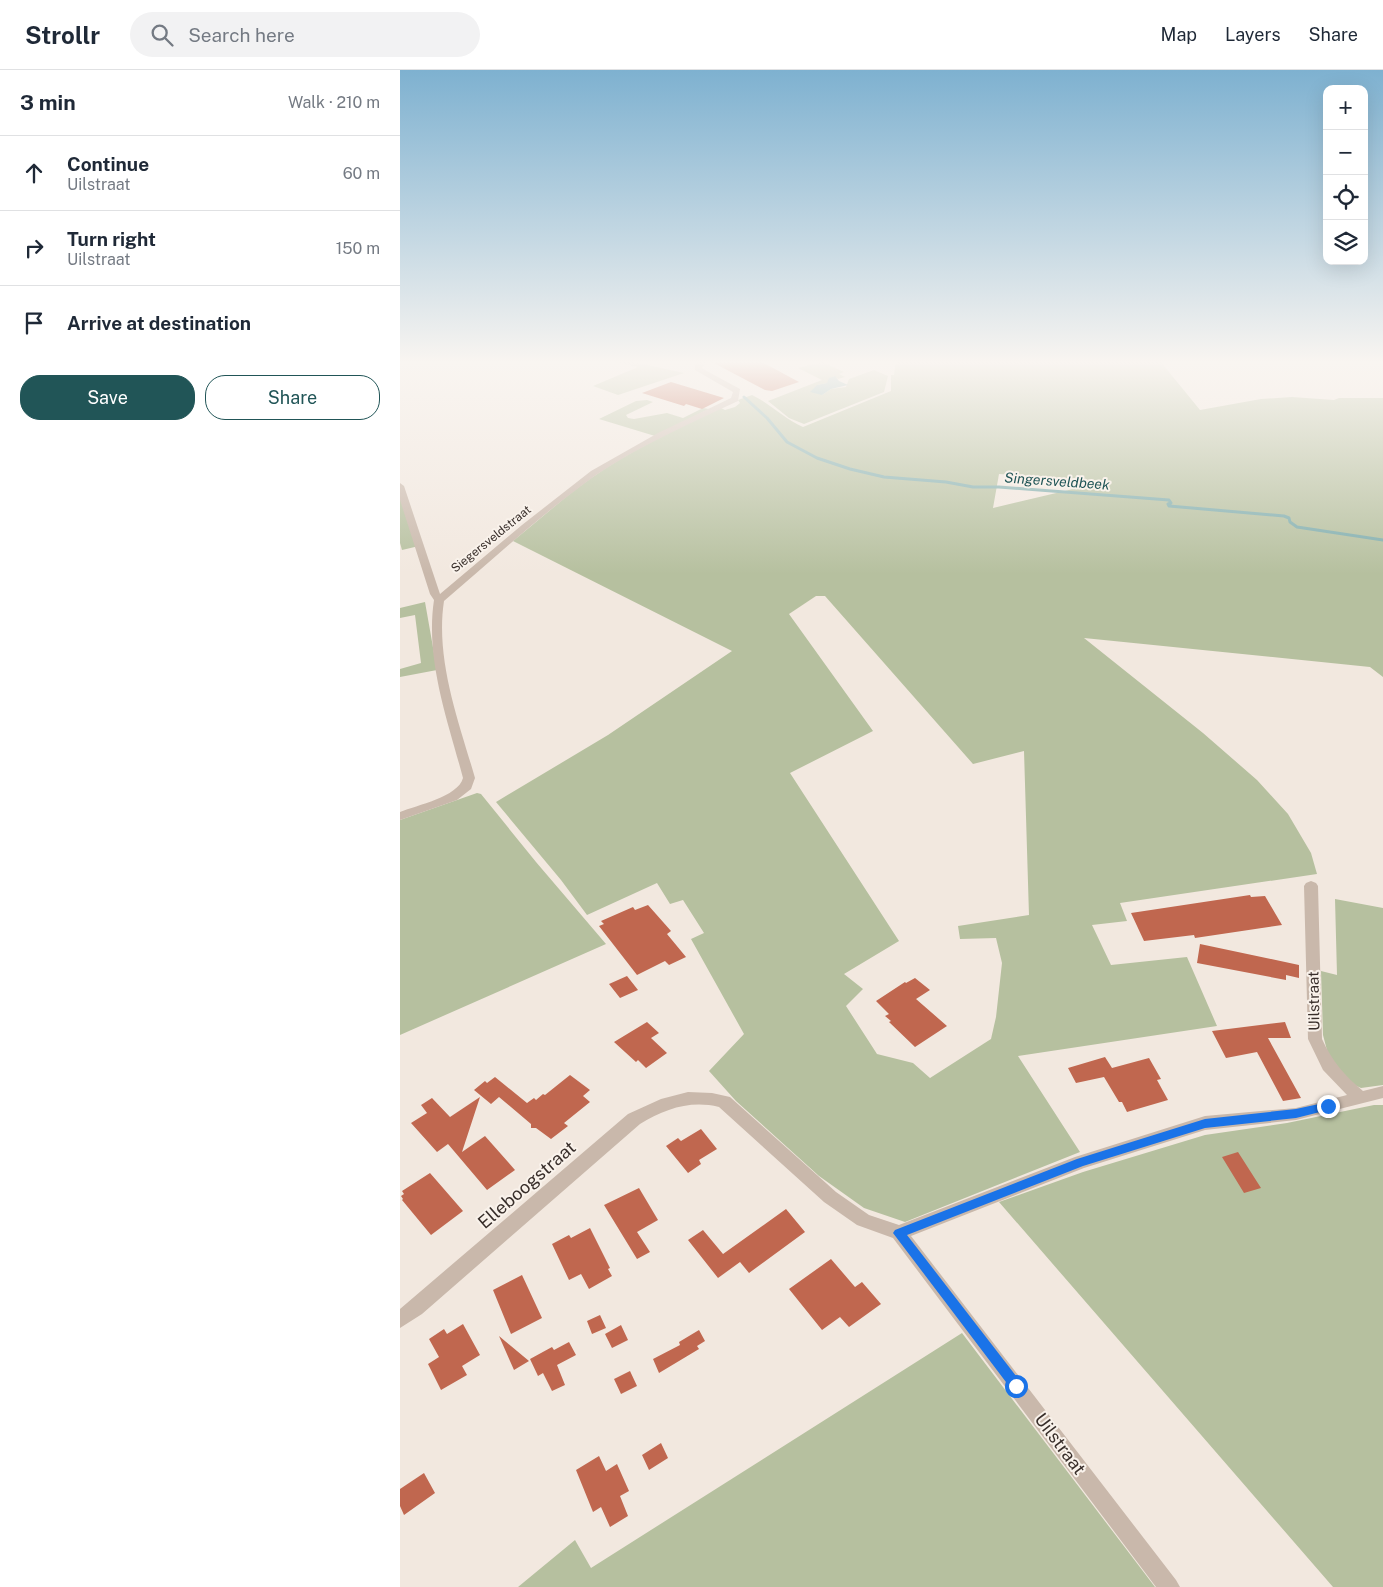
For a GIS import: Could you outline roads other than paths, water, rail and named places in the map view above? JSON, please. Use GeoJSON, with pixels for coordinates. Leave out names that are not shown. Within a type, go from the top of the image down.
{"type":"FeatureCollection","features":[{"type":"Feature","properties":{"kind":"street","name":"Siegersveldstraat"},"geometry":{"type":"LineString","coordinates":[[439,600],[533,521],[594,474],[668,432]]}},
{"type":"Feature","properties":{"kind":"street"},"geometry":{"type":"LineString","coordinates":[[400,486],[435,594],[439,600],[436,622],[441,665],[469,778],[467,786],[453,797],[400,816]]}},
{"type":"Feature","properties":{"kind":"street","name":"Uilstraat"},"geometry":{"type":"LineString","coordinates":[[1311,886],[1315,1039],[1324,1062],[1336,1077],[1361,1098]]}},
{"type":"Feature","properties":{"kind":"street"},"geometry":{"type":"LineString","coordinates":[[899,1233],[1081,1162],[1205,1123],[1296,1114],[1383,1092]]}},
{"type":"Feature","properties":{"kind":"street","name":"Elleboogstraat"},"geometry":{"type":"LineString","coordinates":[[400,1319],[416,1308],[634,1119],[657,1106],[690,1097],[708,1097],[724,1102],[830,1197],[863,1220],[899,1233]]}},
{"type":"Feature","properties":{"kind":"street","name":"Uilstraat"},"geometry":{"type":"LineString","coordinates":[[899,1233],[1169,1587]]}},
{"type":"Feature","properties":{"kind":"waterway","name":"Singersveldbeek"},"geometry":{"type":"LineString","coordinates":[[778,432],[787,442],[817,458],[850,469],[884,477],[946,482],[973,487],[999,487],[1169,500],[1171,503],[1168,504],[1169,506],[1284,516],[1289,518],[1290,522],[1297,527],[1383,540]]}}]}
